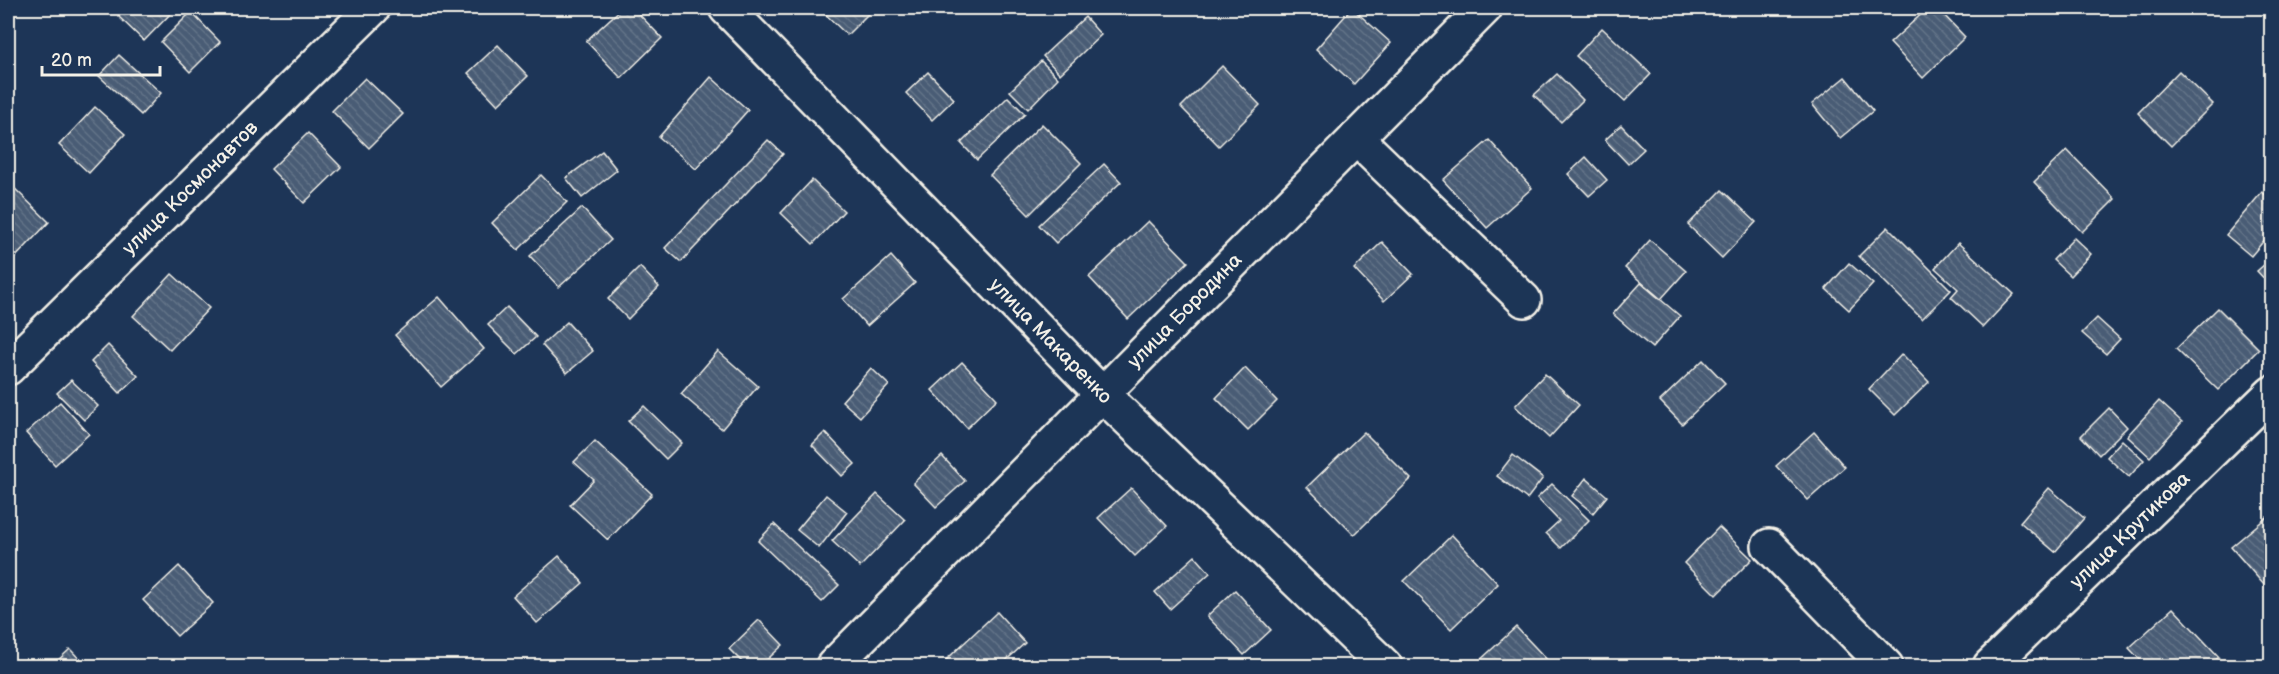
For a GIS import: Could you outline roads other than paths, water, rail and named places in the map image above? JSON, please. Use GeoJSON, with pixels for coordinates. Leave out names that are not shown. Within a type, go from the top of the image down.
{"type":"FeatureCollection","features":[{"type":"Feature","properties":{"kind":"street","name":"улица Космонавтов"},"geometry":{"type":"LineString","coordinates":[[8,368],[373,8]]}},
{"type":"Feature","properties":{"kind":"street","name":"улица Макаренко"},"geometry":{"type":"LineString","coordinates":[[726,8],[1103,395],[1385,666]]}},
{"type":"Feature","properties":{"kind":"street","name":"улица Бородина"},"geometry":{"type":"LineString","coordinates":[[833,666],[1485,8]]}},
{"type":"Feature","properties":{"kind":"street"},"geometry":{"type":"LineString","coordinates":[[1356,138],[1524,300]]}},
{"type":"Feature","properties":{"kind":"street","name":"улица Крутикова"},"geometry":{"type":"LineString","coordinates":[[1990,666],[2271,393]]}},
{"type":"Feature","properties":{"kind":"street"},"geometry":{"type":"LineString","coordinates":[[1769,546],[1886,666]]}}]}
